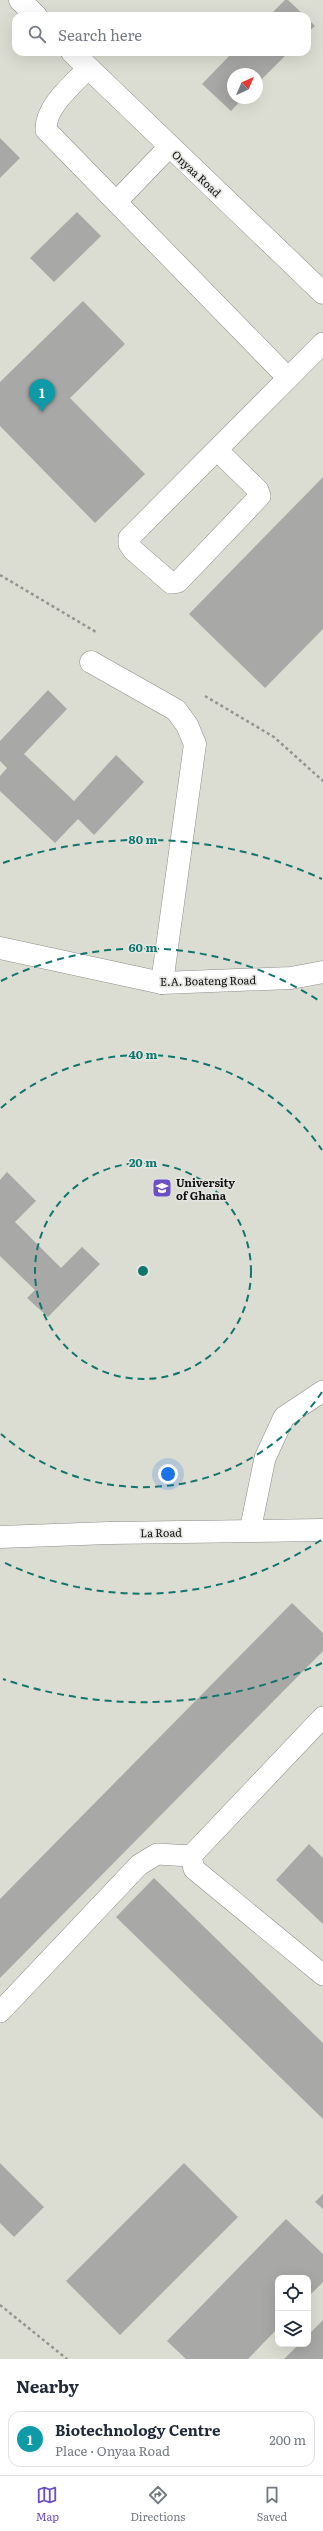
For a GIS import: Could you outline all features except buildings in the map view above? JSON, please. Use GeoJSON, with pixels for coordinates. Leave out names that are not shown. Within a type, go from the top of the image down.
{"type":"FeatureCollection","features":[{"type":"Feature","properties":{"kind":"street"},"geometry":{"type":"LineString","coordinates":[[20,0],[32,12]]}},
{"type":"Feature","properties":{"kind":"street","name":"Onyaa Road"},"geometry":{"type":"LineString","coordinates":[[76,56],[169,147],[323,293]]}},
{"type":"Feature","properties":{"kind":"street"},"geometry":{"type":"LineString","coordinates":[[91,662],[176,710],[187,725],[195,744],[162,983]]}},
{"type":"Feature","properties":{"kind":"street","name":"E.A. Boateng Road"},"geometry":{"type":"LineString","coordinates":[[0,948],[162,983],[291,978],[323,972]]}},
{"type":"Feature","properties":{"kind":"street","name":"La Road"},"geometry":{"type":"LineString","coordinates":[[0,1537],[323,1530]]}},
{"type":"Feature","properties":{"kind":"lane"},"geometry":{"type":"LineString","coordinates":[[88,68],[51,110],[45,120],[46,130],[117,201],[288,378]]}},
{"type":"Feature","properties":{"kind":"lane"},"geometry":{"type":"LineString","coordinates":[[117,201],[169,147]]}},
{"type":"Feature","properties":{"kind":"lane"},"geometry":{"type":"LineString","coordinates":[[217,450],[258,490],[260,496],[178,582],[171,583],[133,550],[129,544],[129,538],[323,343]]}},
{"type":"Feature","properties":{"kind":"lane"},"geometry":{"type":"LineString","coordinates":[[250,1531],[265,1458],[284,1417],[323,1391]]}},
{"type":"Feature","properties":{"kind":"lane"},"geometry":{"type":"LineString","coordinates":[[0,2012],[139,1865],[157,1854],[191,1856],[323,1717]]}},
{"type":"Feature","properties":{"kind":"lane"},"geometry":{"type":"LineString","coordinates":[[191,1856],[194,1869],[323,1975]]}},
{"type":"Feature","properties":{"kind":"path"},"geometry":{"type":"LineString","coordinates":[[0,2305],[67,2359]]}},
{"type":"Feature","properties":{"kind":"shaded area","name":"University of Ghana"},"geometry":{"type":"Polygon","coordinates":[[[0,0],[323,0],[323,2359],[0,2359],[0,0]]]}},
{"type":"Feature","properties":{"kind":"place","name":"Biotechnology Centre"},"geometry":{"type":"Point","coordinates":[42,412]}},
{"type":"Feature","properties":{"kind":"place","name":"University of Ghana"},"geometry":{"type":"Point","coordinates":[162,1188]}}]}
